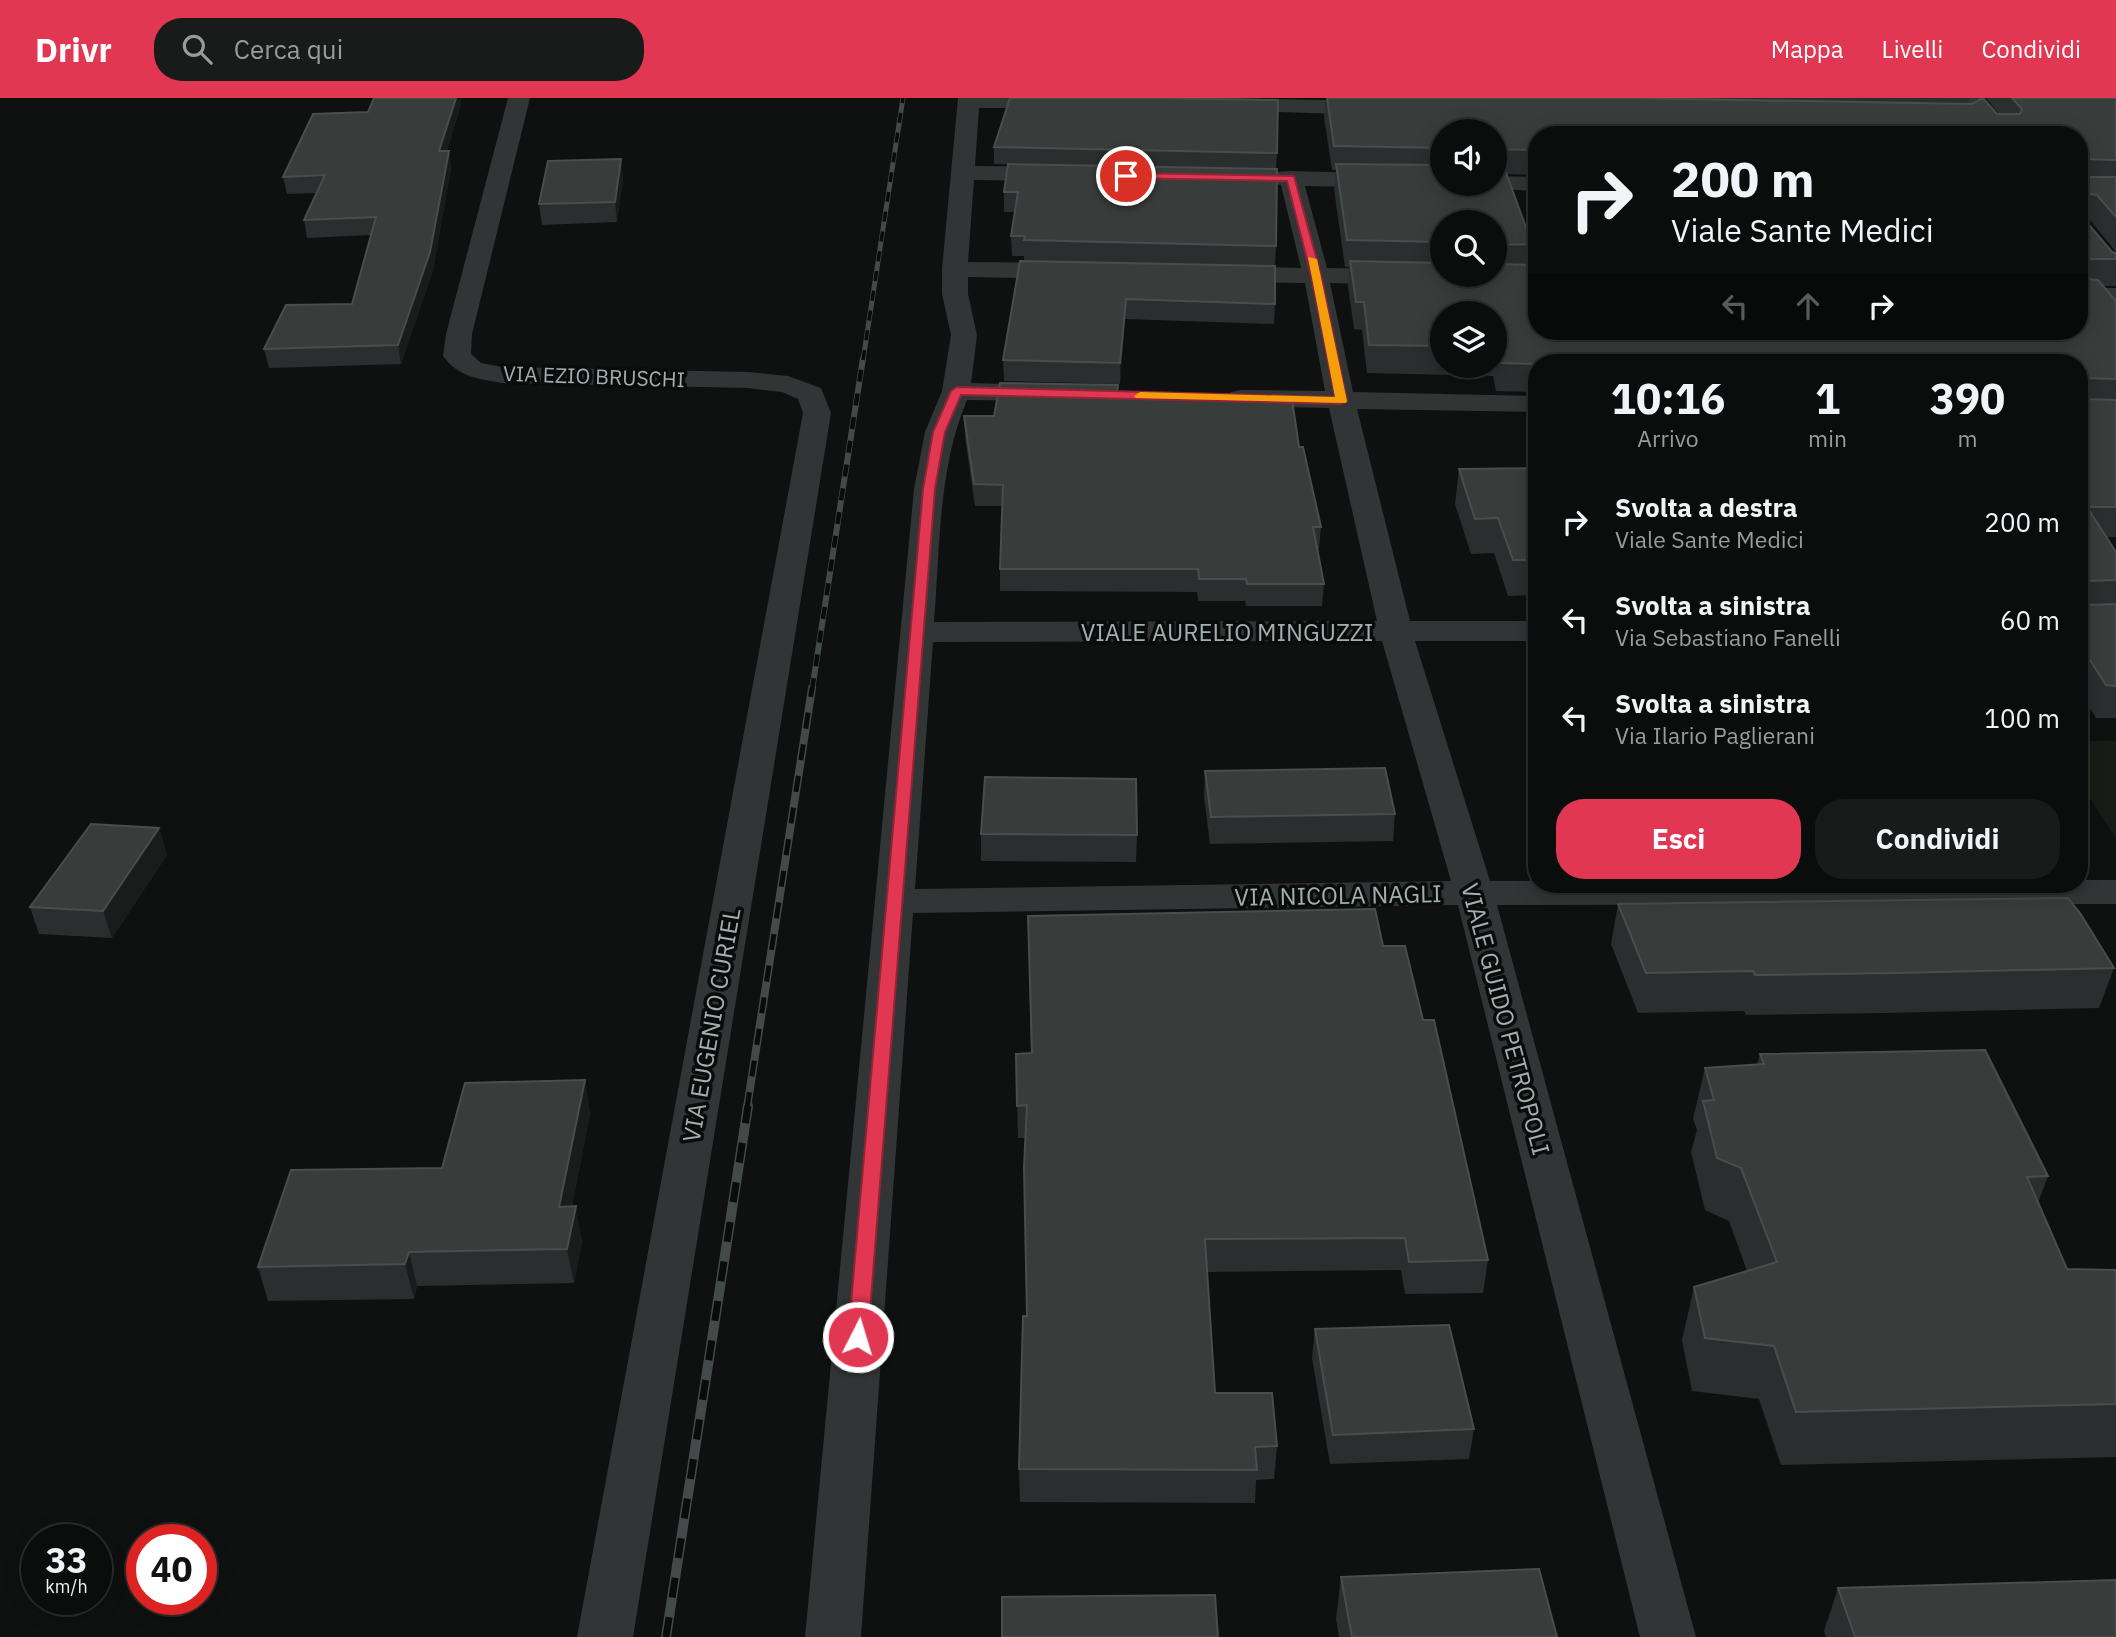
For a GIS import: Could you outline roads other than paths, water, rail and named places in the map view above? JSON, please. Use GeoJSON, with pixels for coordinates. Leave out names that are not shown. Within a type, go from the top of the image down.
{"type":"FeatureCollection","features":[{"type":"Feature","properties":{"kind":"street","name":"VIA EZIO BRUSCHI"},"geometry":{"type":"LineString","coordinates":[[519,98],[459,334],[457,356],[472,369],[502,375],[748,380],[788,384],[811,394],[817,413]]}},
{"type":"Feature","properties":{"kind":"street"},"geometry":{"type":"LineString","coordinates":[[1973,98],[1996,126]]}},
{"type":"Feature","properties":{"kind":"street"},"geometry":{"type":"LineString","coordinates":[[833,1637],[929,489],[939,432],[957,391],[964,334],[955,294],[955,270],[969,99],[1079,103]]}},
{"type":"Feature","properties":{"kind":"street"},"geometry":{"type":"LineString","coordinates":[[1202,105],[1284,102],[1392,108]]}},
{"type":"Feature","properties":{"kind":"street"},"geometry":{"type":"LineString","coordinates":[[962,173],[1085,175]]}},
{"type":"Feature","properties":{"kind":"street"},"geometry":{"type":"LineString","coordinates":[[1250,177],[1430,182]]}},
{"type":"Feature","properties":{"kind":"street","name":"VIALE GUIDO PETROPOLI"},"geometry":{"type":"LineString","coordinates":[[1291,178],[1316,275],[1341,401],[1396,633],[1474,893],[1668,1637]]}},
{"type":"Feature","properties":{"kind":"street"},"geometry":{"type":"LineString","coordinates":[[1507,183],[1528,184]]}},
{"type":"Feature","properties":{"kind":"street"},"geometry":{"type":"LineString","coordinates":[[955,270],[1094,272]]}},
{"type":"Feature","properties":{"kind":"street"},"geometry":{"type":"LineString","coordinates":[[1205,273],[1426,278]]}},
{"type":"Feature","properties":{"kind":"street"},"geometry":{"type":"LineString","coordinates":[[2088,296],[2116,296]]}},
{"type":"Feature","properties":{"kind":"street"},"geometry":{"type":"LineString","coordinates":[[957,391],[1080,394]]}},
{"type":"Feature","properties":{"kind":"street"},"geometry":{"type":"LineString","coordinates":[[1218,398],[1528,404]]}},
{"type":"Feature","properties":{"kind":"street","name":"VIA EUGENIO CURIEL"},"geometry":{"type":"LineString","coordinates":[[605,1637],[817,413]]}},
{"type":"Feature","properties":{"kind":"street","name":"VIALE AURELIO MINGUZZI"},"geometry":{"type":"LineString","coordinates":[[918,632],[1528,631]]}},
{"type":"Feature","properties":{"kind":"street","name":"VIA NICOLA NAGLI"},"geometry":{"type":"LineString","coordinates":[[2088,892],[2116,892]]}},
{"type":"Feature","properties":{"kind":"street","name":"VIA NICOLA NAGLI"},"geometry":{"type":"LineString","coordinates":[[895,901],[1528,893]]}},
{"type":"Feature","properties":{"kind":"railway"},"geometry":{"type":"LineString","coordinates":[[863,360],[903,98]]}},
{"type":"Feature","properties":{"kind":"railway"},"geometry":{"type":"LineString","coordinates":[[812,690],[863,358]]}},
{"type":"Feature","properties":{"kind":"railway"},"geometry":{"type":"LineString","coordinates":[[747,1108],[812,688]]}},
{"type":"Feature","properties":{"kind":"railway"},"geometry":{"type":"LineString","coordinates":[[666,1637],[748,1106]]}}]}
